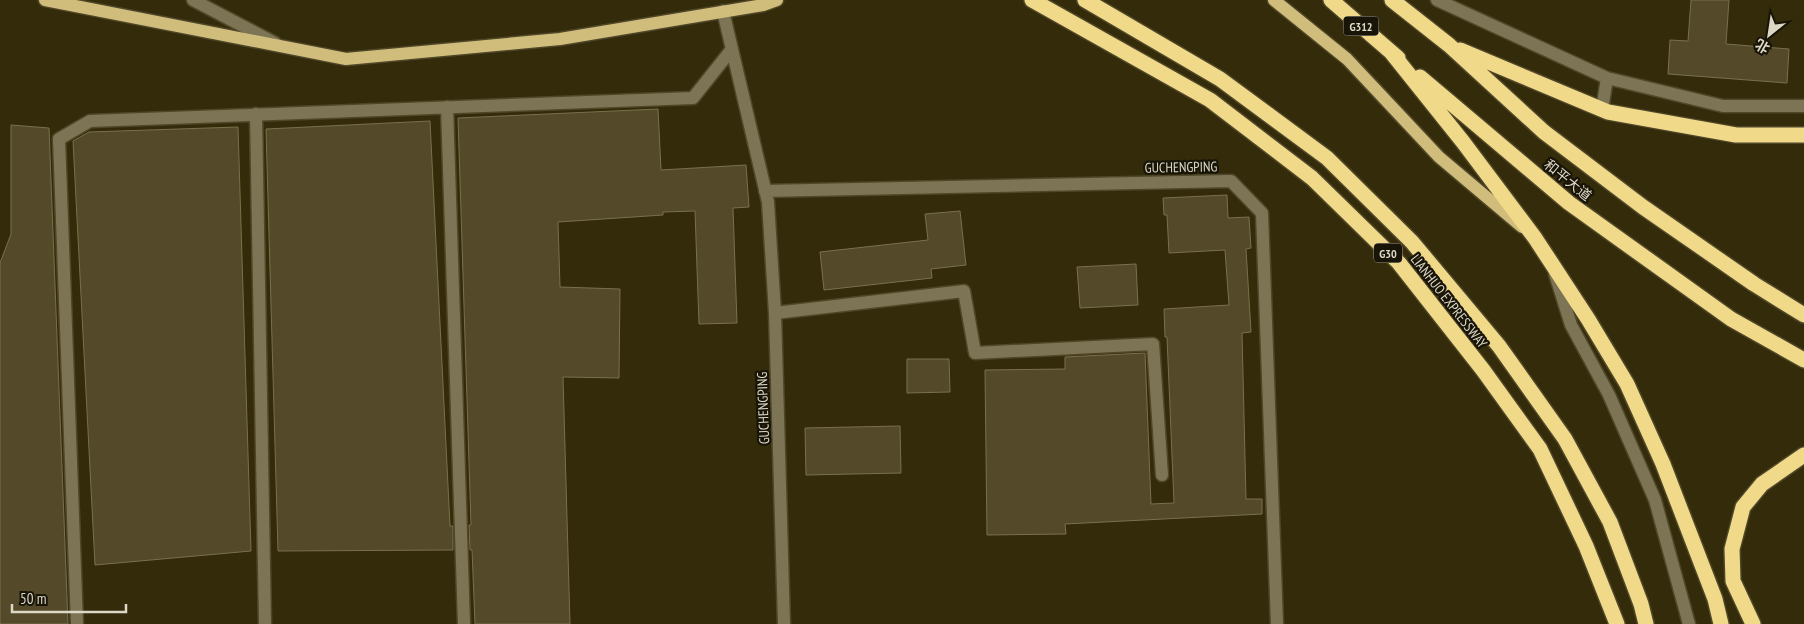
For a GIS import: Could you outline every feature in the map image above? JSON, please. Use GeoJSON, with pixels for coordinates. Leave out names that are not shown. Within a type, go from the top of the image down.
{"type":"FeatureCollection","features":[{"type":"Feature","properties":{"kind":"highway","name":"LIANHUO EXPRESSWAY"},"geometry":{"type":"LineString","coordinates":[[1032,0],[1210,100],[1312,178],[1399,263],[1484,370],[1540,449],[1586,546],[1617,624]]}},
{"type":"Feature","properties":{"kind":"highway","name":"LIANHUO EXPRESSWAY"},"geometry":{"type":"LineString","coordinates":[[1085,0],[1220,80],[1327,158],[1412,242],[1499,346],[1565,439],[1610,522],[1641,604],[1646,624]]}},
{"type":"Feature","properties":{"kind":"highway","name":"和平大道"},"geometry":{"type":"LineString","coordinates":[[1331,0],[1569,202],[1731,319],[1804,360]]}},
{"type":"Feature","properties":{"kind":"highway","name":"和平大道"},"geometry":{"type":"LineString","coordinates":[[1392,0],[1450,45],[1544,132],[1643,207],[1754,284],[1804,316]]}},
{"type":"Feature","properties":{"kind":"highway"},"geometry":{"type":"LineString","coordinates":[[1450,45],[1602,110],[1736,135],[1804,135]]}},
{"type":"Feature","properties":{"kind":"highway"},"geometry":{"type":"LineString","coordinates":[[1391,52],[1463,142],[1535,238],[1628,384],[1663,464],[1715,599],[1721,624]]}},
{"type":"Feature","properties":{"kind":"highway"},"geometry":{"type":"LineString","coordinates":[[1753,624],[1732,581],[1732,550],[1743,508],[1762,484],[1804,455]]}},
{"type":"Feature","properties":{"kind":"highway"},"geometry":{"type":"LineString","coordinates":[[1715,599],[1731,624]]}},
{"type":"Feature","properties":{"kind":"main road"},"geometry":{"type":"LineString","coordinates":[[45,0],[346,59],[560,39],[777,0]]}},
{"type":"Feature","properties":{"kind":"main road"},"geometry":{"type":"LineString","coordinates":[[1274,0],[1347,59],[1438,157],[1535,238]]}},
{"type":"Feature","properties":{"kind":"street"},"geometry":{"type":"LineString","coordinates":[[193,0],[280,46]]}},
{"type":"Feature","properties":{"kind":"street"},"geometry":{"type":"LineString","coordinates":[[1437,0],[1607,78],[1723,106],[1804,106]]}},
{"type":"Feature","properties":{"kind":"street","name":"GUCHENGPING"},"geometry":{"type":"LineString","coordinates":[[723,11],[765,191],[775,313],[784,624]]}},
{"type":"Feature","properties":{"kind":"street"},"geometry":{"type":"LineString","coordinates":[[77,624],[59,139],[90,121],[693,98],[732,49]]}},
{"type":"Feature","properties":{"kind":"street"},"geometry":{"type":"LineString","coordinates":[[1602,110],[1607,78]]}},
{"type":"Feature","properties":{"kind":"street"},"geometry":{"type":"LineString","coordinates":[[447,107],[464,624]]}},
{"type":"Feature","properties":{"kind":"street"},"geometry":{"type":"LineString","coordinates":[[256,114],[265,624]]}},
{"type":"Feature","properties":{"kind":"street","name":"GUCHENGPING"},"geometry":{"type":"LineString","coordinates":[[765,191],[1231,180],[1262,213],[1277,624]]}},
{"type":"Feature","properties":{"kind":"street"},"geometry":{"type":"LineString","coordinates":[[1552,267],[1572,325],[1609,395],[1655,500],[1688,624]]}},
{"type":"Feature","properties":{"kind":"street"},"geometry":{"type":"LineString","coordinates":[[775,313],[964,291],[974,353],[1153,344],[1162,475]]}},
{"type":"Feature","properties":{"kind":"building"},"geometry":{"type":"Polygon","coordinates":[[[1691,0],[1729,0],[1726,44],[1789,49],[1787,83],[1668,74],[1670,40],[1688,41],[1691,0]]]}},
{"type":"Feature","properties":{"kind":"building"},"geometry":{"type":"Polygon","coordinates":[[[658,109],[661,170],[746,165],[749,207],[733,208],[737,323],[699,324],[695,211],[663,212],[663,215],[558,222],[560,287],[620,289],[619,378],[563,377],[570,624],[475,624],[469,525],[471,525],[458,118],[658,109]]]}},
{"type":"Feature","properties":{"kind":"building"},"geometry":{"type":"Polygon","coordinates":[[[430,121],[450,526],[453,526],[453,550],[278,551],[266,129],[430,121]]]}},
{"type":"Feature","properties":{"kind":"building"},"geometry":{"type":"Polygon","coordinates":[[[11,125],[49,128],[68,624],[0,624],[0,263],[11,234],[11,125]]]}},
{"type":"Feature","properties":{"kind":"building"},"geometry":{"type":"Polygon","coordinates":[[[238,127],[251,551],[95,565],[73,141],[89,132],[238,127]]]}},
{"type":"Feature","properties":{"kind":"building"},"geometry":{"type":"Polygon","coordinates":[[[1227,195],[1228,218],[1249,217],[1251,248],[1246,249],[1251,332],[1242,333],[1246,499],[1262,499],[1262,514],[1065,524],[1066,534],[987,535],[985,370],[1065,369],[1065,357],[1145,353],[1151,504],[1174,503],[1167,337],[1165,337],[1164,309],[1229,305],[1225,250],[1169,253],[1167,215],[1164,215],[1163,198],[1227,195]]]}},
{"type":"Feature","properties":{"kind":"building"},"geometry":{"type":"Polygon","coordinates":[[[960,211],[966,265],[931,269],[932,278],[824,290],[820,252],[928,240],[925,214],[960,211]]]}},
{"type":"Feature","properties":{"kind":"building"},"geometry":{"type":"Polygon","coordinates":[[[1136,264],[1138,305],[1080,308],[1077,267],[1136,264]]]}},
{"type":"Feature","properties":{"kind":"building"},"geometry":{"type":"Polygon","coordinates":[[[907,359],[949,359],[950,392],[907,393],[907,359]]]}},
{"type":"Feature","properties":{"kind":"building"},"geometry":{"type":"Polygon","coordinates":[[[900,426],[901,473],[806,475],[805,428],[900,426]]]}}]}
